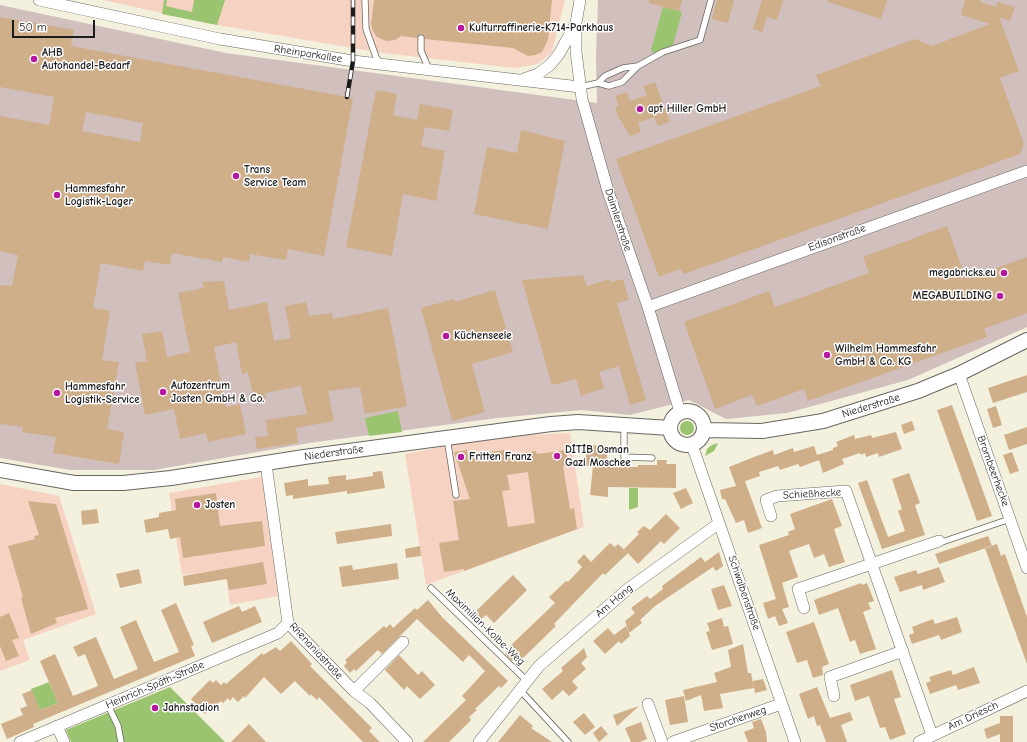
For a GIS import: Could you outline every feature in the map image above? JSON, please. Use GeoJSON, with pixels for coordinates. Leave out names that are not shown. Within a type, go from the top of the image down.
{"type":"FeatureCollection","features":[{"type":"Feature","properties":{"kind":"street","name":"Rheinparkallee"},"geometry":{"type":"LineString","coordinates":[[39,0],[220,40],[381,64],[580,87]]}},
{"type":"Feature","properties":{"kind":"street","name":"Daimlerstraße"},"geometry":{"type":"LineString","coordinates":[[580,0],[576,23],[577,65],[580,87],[608,190],[648,307],[680,412]]}},
{"type":"Feature","properties":{"kind":"street","name":"Daimlerstraße"},"geometry":{"type":"LineString","coordinates":[[521,80],[538,74],[550,65],[563,47],[576,23]]}},
{"type":"Feature","properties":{"kind":"street","name":"Edisonstraße"},"geometry":{"type":"LineString","coordinates":[[648,307],[1027,171]]}},
{"type":"Feature","properties":{"kind":"street","name":"Niederstraße"},"geometry":{"type":"LineString","coordinates":[[705,430],[762,431],[823,421],[918,391],[959,374],[1027,340]]}},
{"type":"Feature","properties":{"kind":"street","name":"Brombeerhecke"},"geometry":{"type":"LineString","coordinates":[[959,374],[1027,568]]}},
{"type":"Feature","properties":{"kind":"street"},"geometry":{"type":"LineString","coordinates":[[692,411],[698,414],[704,424],[705,430],[701,440],[692,445],[686,446],[676,442],[671,433],[670,428],[674,417],[680,412],[692,411]]}},
{"type":"Feature","properties":{"kind":"street","name":"Niederstraße"},"geometry":{"type":"LineString","coordinates":[[0,470],[48,480],[101,484],[153,480],[447,438],[578,422],[670,428]]}},
{"type":"Feature","properties":{"kind":"street","name":"Schwalbenstraße"},"geometry":{"type":"LineString","coordinates":[[692,445],[718,524],[795,742]]}},
{"type":"Feature","properties":{"kind":"street","name":"Rhenaniastraße"},"geometry":{"type":"LineString","coordinates":[[266,464],[288,623],[354,691],[370,703],[407,742]]}},
{"type":"Feature","properties":{"kind":"street","name":"Schießhecke"},"geometry":{"type":"LineString","coordinates":[[771,516],[766,500],[777,496],[846,491],[932,735]]}},
{"type":"Feature","properties":{"kind":"street","name":"Am Hang"},"geometry":{"type":"LineString","coordinates":[[479,742],[526,680],[539,666],[629,588],[718,524]]}},
{"type":"Feature","properties":{"kind":"street"},"geometry":{"type":"LineString","coordinates":[[804,608],[798,589],[939,541]]}},
{"type":"Feature","properties":{"kind":"street","name":"Heinrich-Späth-Straße"},"geometry":{"type":"LineString","coordinates":[[20,742],[278,633],[288,623]]}},
{"type":"Feature","properties":{"kind":"street"},"geometry":{"type":"LineString","coordinates":[[354,691],[403,642]]}},
{"type":"Feature","properties":{"kind":"street"},"geometry":{"type":"LineString","coordinates":[[834,696],[830,677],[903,651]]}},
{"type":"Feature","properties":{"kind":"street","name":"Am Driesch"},"geometry":{"type":"LineString","coordinates":[[919,742],[1027,691]]}},
{"type":"Feature","properties":{"kind":"street"},"geometry":{"type":"LineString","coordinates":[[648,704],[662,742]]}},
{"type":"Feature","properties":{"kind":"street","name":"Storchenweg"},"geometry":{"type":"LineString","coordinates":[[673,742],[781,704]]}},
{"type":"Feature","properties":{"kind":"street"},"geometry":{"type":"LineString","coordinates":[[57,726],[64,742]]}},
{"type":"Feature","properties":{"kind":"lane"},"geometry":{"type":"LineString","coordinates":[[365,0],[366,29],[376,57],[381,64]]}},
{"type":"Feature","properties":{"kind":"lane"},"geometry":{"type":"LineString","coordinates":[[580,87],[598,83],[609,86],[622,82],[638,66],[663,52],[700,40],[711,0]]}},
{"type":"Feature","properties":{"kind":"lane"},"geometry":{"type":"LineString","coordinates":[[421,38],[421,51],[429,70]]}},
{"type":"Feature","properties":{"kind":"lane"},"geometry":{"type":"LineString","coordinates":[[598,83],[605,76],[623,68],[638,66]]}},
{"type":"Feature","properties":{"kind":"lane"},"geometry":{"type":"LineString","coordinates":[[624,425],[624,457],[652,458]]}},
{"type":"Feature","properties":{"kind":"lane"},"geometry":{"type":"LineString","coordinates":[[447,438],[456,495]]}},
{"type":"Feature","properties":{"kind":"lane"},"geometry":{"type":"LineString","coordinates":[[939,541],[942,542],[1010,518]]}},
{"type":"Feature","properties":{"kind":"lane","name":"Maximilian-Kolbe-Weg"},"geometry":{"type":"LineString","coordinates":[[431,588],[526,680]]}},
{"type":"Feature","properties":{"kind":"lane"},"geometry":{"type":"LineString","coordinates":[[519,689],[568,742]]}},
{"type":"Feature","properties":{"kind":"lane"},"geometry":{"type":"LineString","coordinates":[[108,704],[118,726],[121,742]]}},
{"type":"Feature","properties":{"kind":"shaded area"},"geometry":{"type":"Polygon","coordinates":[[[103,0],[565,0],[552,52],[538,64],[515,68],[383,53],[217,25],[103,0]]]}},
{"type":"Feature","properties":{"kind":"shaded area"},"geometry":{"type":"Polygon","coordinates":[[[598,0],[1027,0],[1027,327],[908,380],[787,413],[726,419],[689,400],[630,415],[582,410],[497,418],[309,443],[154,470],[70,470],[0,458],[0,5],[226,53],[597,103],[596,55],[598,0]]]}},
{"type":"Feature","properties":{"kind":"shaded area"},"geometry":{"type":"Polygon","coordinates":[[[570,433],[584,527],[426,585],[405,454],[451,445],[526,435],[570,433]]]}},
{"type":"Feature","properties":{"kind":"shaded area"},"geometry":{"type":"Polygon","coordinates":[[[262,477],[278,596],[230,605],[225,569],[182,575],[169,493],[262,477]]]}},
{"type":"Feature","properties":{"kind":"shaded area"},"geometry":{"type":"Polygon","coordinates":[[[0,484],[59,496],[96,614],[23,640],[30,660],[0,671],[0,484]]]}},
{"type":"Feature","properties":{"kind":"green space"},"geometry":{"type":"Polygon","coordinates":[[[164,0],[167,0],[166,6],[192,12],[194,0],[225,0],[217,25],[162,14],[164,0]]]}},
{"type":"Feature","properties":{"kind":"green space"},"geometry":{"type":"Polygon","coordinates":[[[663,7],[682,12],[673,45],[653,53],[651,50],[663,7]]]}},
{"type":"Feature","properties":{"kind":"green space"},"geometry":{"type":"Polygon","coordinates":[[[398,411],[402,432],[369,436],[365,418],[398,411]]]}},
{"type":"Feature","properties":{"kind":"green space"},"geometry":{"type":"Polygon","coordinates":[[[684,421],[690,421],[694,425],[694,431],[690,435],[684,435],[680,431],[680,425],[684,421]]]}},
{"type":"Feature","properties":{"kind":"green space"},"geometry":{"type":"Polygon","coordinates":[[[718,443],[714,451],[705,456],[707,449],[718,443]]]}},
{"type":"Feature","properties":{"kind":"green space"},"geometry":{"type":"Polygon","coordinates":[[[629,488],[638,488],[638,507],[629,510],[629,488]]]}},
{"type":"Feature","properties":{"kind":"green space"},"geometry":{"type":"Polygon","coordinates":[[[49,682],[58,703],[40,710],[31,689],[49,682]]]}},
{"type":"Feature","properties":{"kind":"green space","name":"Jahnstadion"},"geometry":{"type":"Polygon","coordinates":[[[170,687],[225,742],[71,742],[66,730],[170,687]]]}},
{"type":"Feature","properties":{"kind":"building","name":"Kulturraffinerie-K714-Parkhaus"},"geometry":{"type":"Polygon","coordinates":[[[374,0],[552,0],[548,40],[542,52],[528,56],[513,48],[425,39],[421,34],[417,38],[401,36],[395,40],[386,41],[377,37],[373,31],[371,24],[374,0]]]}},
{"type":"Feature","properties":{"kind":"building"},"geometry":{"type":"Polygon","coordinates":[[[649,0],[682,0],[679,11],[649,3],[649,0]]]}},
{"type":"Feature","properties":{"kind":"building"},"geometry":{"type":"Polygon","coordinates":[[[717,0],[734,0],[728,23],[712,19],[717,0]]]}},
{"type":"Feature","properties":{"kind":"building"},"geometry":{"type":"Polygon","coordinates":[[[762,0],[783,0],[777,20],[767,17],[762,32],[753,29],[762,0]]]}},
{"type":"Feature","properties":{"kind":"building"},"geometry":{"type":"Polygon","coordinates":[[[828,0],[887,0],[881,19],[828,2],[828,0]]]}},
{"type":"Feature","properties":{"kind":"building"},"geometry":{"type":"Polygon","coordinates":[[[965,0],[981,0],[980,2],[996,7],[998,2],[1015,7],[1010,21],[999,17],[1019,71],[1000,78],[1024,144],[1020,154],[684,274],[680,269],[659,277],[616,159],[821,86],[816,75],[915,39],[932,46],[990,24],[961,15],[965,0]]]}},
{"type":"Feature","properties":{"kind":"building"},"geometry":{"type":"Polygon","coordinates":[[[0,17],[74,30],[71,46],[353,98],[324,256],[288,249],[286,260],[250,254],[249,262],[223,257],[222,262],[172,253],[170,265],[145,261],[143,271],[101,263],[93,308],[110,311],[102,360],[119,362],[107,429],[124,432],[119,464],[53,453],[56,437],[22,432],[23,427],[0,424],[0,285],[12,286],[18,255],[0,251],[0,116],[49,125],[54,97],[0,87],[0,17]],[[86,112],[82,131],[140,142],[143,123],[86,112]]]}},
{"type":"Feature","properties":{"kind":"building","name":"apt Hiller GmbH"},"geometry":{"type":"Polygon","coordinates":[[[655,82],[670,122],[658,126],[654,117],[638,123],[641,132],[630,136],[618,116],[615,107],[619,106],[615,96],[627,92],[630,101],[647,95],[643,86],[655,82]]]}},
{"type":"Feature","properties":{"kind":"building"},"geometry":{"type":"Polygon","coordinates":[[[376,90],[397,94],[393,115],[417,120],[420,104],[453,110],[449,131],[425,127],[421,146],[445,151],[436,201],[403,194],[392,256],[346,247],[376,90]]]}},
{"type":"Feature","properties":{"kind":"building"},"geometry":{"type":"Polygon","coordinates":[[[521,130],[565,141],[548,229],[474,214],[487,147],[517,153],[521,130]]]}},
{"type":"Feature","properties":{"kind":"building"},"geometry":{"type":"Polygon","coordinates":[[[947,226],[966,279],[1027,257],[1027,313],[984,329],[987,337],[808,401],[804,389],[757,406],[752,395],[715,409],[684,322],[769,291],[775,307],[869,273],[863,257],[947,226]]]}},
{"type":"Feature","properties":{"kind":"building"},"geometry":{"type":"Polygon","coordinates":[[[583,275],[587,286],[610,279],[611,282],[623,279],[629,300],[617,303],[646,400],[630,405],[619,366],[599,372],[604,388],[581,396],[576,379],[552,385],[522,280],[583,275]]]}},
{"type":"Feature","properties":{"kind":"building"},"geometry":{"type":"Polygon","coordinates":[[[224,281],[229,310],[267,302],[274,341],[291,338],[285,306],[306,302],[309,316],[332,313],[333,319],[388,308],[407,406],[365,414],[360,387],[328,391],[334,421],[296,428],[298,443],[257,449],[255,437],[268,436],[266,420],[307,414],[301,386],[265,393],[266,399],[254,401],[248,372],[242,374],[236,342],[214,347],[226,407],[240,404],[246,434],[208,442],[206,433],[180,439],[174,409],[145,415],[135,363],[147,361],[142,334],[162,331],[167,357],[190,352],[178,293],[204,288],[202,282],[224,281]]]}},
{"type":"Feature","properties":{"kind":"building"},"geometry":{"type":"Polygon","coordinates":[[[495,290],[513,352],[472,364],[485,412],[452,421],[421,308],[454,299],[455,302],[495,290]]]}},
{"type":"Feature","properties":{"kind":"building"},"geometry":{"type":"Polygon","coordinates":[[[1027,375],[1027,392],[993,403],[988,388],[1027,375]]]}},
{"type":"Feature","properties":{"kind":"building"},"geometry":{"type":"Polygon","coordinates":[[[952,405],[992,516],[977,521],[937,410],[952,405]]]}},
{"type":"Feature","properties":{"kind":"building"},"geometry":{"type":"Polygon","coordinates":[[[996,406],[1002,425],[993,428],[987,409],[996,406]]]}},
{"type":"Feature","properties":{"kind":"building"},"geometry":{"type":"Polygon","coordinates":[[[912,421],[915,430],[904,434],[901,425],[912,421]]]}},
{"type":"Feature","properties":{"kind":"building"},"geometry":{"type":"Polygon","coordinates":[[[1027,427],[1027,444],[1009,450],[1004,435],[1027,427]]]}},
{"type":"Feature","properties":{"kind":"building"},"geometry":{"type":"Polygon","coordinates":[[[896,432],[902,449],[879,457],[878,453],[866,457],[865,453],[861,455],[860,453],[842,459],[844,464],[823,473],[819,460],[800,467],[798,464],[780,470],[778,466],[759,472],[760,476],[745,481],[762,528],[748,533],[744,520],[736,523],[725,499],[722,499],[720,490],[736,486],[729,467],[754,457],[773,450],[774,455],[793,448],[794,452],[814,446],[817,455],[833,450],[833,448],[838,446],[836,442],[854,435],[855,439],[871,435],[872,438],[896,432]]]}},
{"type":"Feature","properties":{"kind":"building"},"geometry":{"type":"Polygon","coordinates":[[[587,445],[608,446],[606,467],[638,467],[638,465],[657,465],[657,460],[667,460],[666,464],[676,464],[676,488],[608,487],[608,497],[590,495],[593,466],[585,466],[587,445]]]}},
{"type":"Feature","properties":{"kind":"building"},"geometry":{"type":"Polygon","coordinates":[[[467,450],[468,455],[504,450],[504,456],[536,451],[537,454],[566,450],[568,466],[563,466],[570,509],[574,508],[577,529],[464,571],[464,569],[444,572],[439,543],[459,540],[453,501],[470,499],[454,452],[467,450]],[[528,472],[507,475],[510,490],[502,491],[508,527],[535,523],[528,472]]]}},
{"type":"Feature","properties":{"kind":"building"},"geometry":{"type":"Polygon","coordinates":[[[1012,452],[1019,471],[1010,474],[1003,455],[1012,452]]]}},
{"type":"Feature","properties":{"kind":"building"},"geometry":{"type":"Polygon","coordinates":[[[382,471],[385,488],[347,494],[347,491],[293,499],[293,495],[286,496],[284,483],[308,479],[308,486],[329,484],[328,477],[346,475],[346,480],[373,476],[373,472],[382,471]]]}},
{"type":"Feature","properties":{"kind":"building"},"geometry":{"type":"Polygon","coordinates":[[[909,473],[920,503],[915,505],[925,535],[882,549],[858,483],[867,480],[888,537],[905,531],[898,511],[902,509],[892,479],[909,473]]]}},
{"type":"Feature","properties":{"kind":"building"},"geometry":{"type":"Polygon","coordinates":[[[686,488],[693,503],[681,509],[673,493],[686,488]]]}},
{"type":"Feature","properties":{"kind":"building"},"geometry":{"type":"Polygon","coordinates":[[[216,493],[220,526],[262,521],[265,546],[183,558],[180,537],[170,539],[168,529],[146,533],[144,520],[159,517],[159,513],[176,510],[175,499],[216,493]]]}},
{"type":"Feature","properties":{"kind":"building"},"geometry":{"type":"Polygon","coordinates":[[[832,499],[842,526],[834,529],[845,562],[829,567],[824,554],[814,558],[809,544],[789,551],[798,577],[782,583],[789,607],[782,609],[788,623],[779,626],[775,616],[768,619],[763,603],[776,599],[759,545],[789,535],[788,532],[795,529],[790,514],[832,499]]]}},
{"type":"Feature","properties":{"kind":"building"},"geometry":{"type":"Polygon","coordinates":[[[28,501],[56,504],[88,609],[55,618],[57,623],[31,634],[21,598],[23,597],[8,546],[35,539],[34,536],[39,535],[28,501]]]}},
{"type":"Feature","properties":{"kind":"building"},"geometry":{"type":"Polygon","coordinates":[[[97,509],[99,523],[82,525],[81,511],[97,509]]]}},
{"type":"Feature","properties":{"kind":"building"},"geometry":{"type":"Polygon","coordinates":[[[666,514],[680,528],[664,544],[661,541],[638,564],[624,549],[639,534],[637,532],[644,526],[650,530],[666,514]]]}},
{"type":"Feature","properties":{"kind":"building"},"geometry":{"type":"Polygon","coordinates":[[[391,524],[392,536],[337,544],[335,532],[391,524]]]}},
{"type":"Feature","properties":{"kind":"building"},"geometry":{"type":"Polygon","coordinates":[[[988,536],[992,546],[939,564],[935,554],[988,536]]]}},
{"type":"Feature","properties":{"kind":"building"},"geometry":{"type":"Polygon","coordinates":[[[610,543],[615,547],[618,544],[628,553],[605,575],[603,573],[554,624],[556,626],[520,661],[516,657],[512,661],[505,654],[509,650],[508,648],[555,603],[549,597],[566,581],[568,582],[582,567],[577,562],[584,554],[591,562],[610,543]]]}},
{"type":"Feature","properties":{"kind":"building"},"geometry":{"type":"Polygon","coordinates":[[[997,544],[1001,556],[1005,554],[1027,617],[1027,664],[985,548],[997,544]]]}},
{"type":"Feature","properties":{"kind":"building"},"geometry":{"type":"Polygon","coordinates":[[[420,546],[421,556],[406,558],[405,549],[420,546]]]}},
{"type":"Feature","properties":{"kind":"building"},"geometry":{"type":"Polygon","coordinates":[[[719,552],[723,566],[716,571],[713,567],[655,606],[640,620],[642,623],[629,633],[625,621],[635,613],[631,608],[647,596],[650,599],[663,589],[662,586],[701,557],[705,562],[719,552]]]}},
{"type":"Feature","properties":{"kind":"building"},"geometry":{"type":"Polygon","coordinates":[[[263,562],[267,584],[229,590],[227,579],[184,586],[183,576],[263,562]]]}},
{"type":"Feature","properties":{"kind":"building"},"geometry":{"type":"Polygon","coordinates":[[[397,563],[399,579],[342,587],[339,567],[352,565],[353,570],[397,563]]]}},
{"type":"Feature","properties":{"kind":"building"},"geometry":{"type":"Polygon","coordinates":[[[939,567],[945,582],[923,590],[922,585],[900,592],[894,577],[916,570],[918,574],[939,567]]]}},
{"type":"Feature","properties":{"kind":"building"},"geometry":{"type":"Polygon","coordinates":[[[139,569],[142,583],[120,588],[116,574],[139,569]]]}},
{"type":"Feature","properties":{"kind":"building"},"geometry":{"type":"Polygon","coordinates":[[[513,575],[527,590],[494,623],[486,615],[480,620],[474,613],[513,575]]]}},
{"type":"Feature","properties":{"kind":"building"},"geometry":{"type":"Polygon","coordinates":[[[861,583],[862,585],[867,583],[874,601],[868,603],[871,609],[863,612],[876,649],[860,654],[855,640],[850,642],[838,608],[819,615],[814,600],[861,583]]]}},
{"type":"Feature","properties":{"kind":"building"},"geometry":{"type":"Polygon","coordinates":[[[724,585],[732,606],[718,610],[711,589],[724,585]]]}},
{"type":"Feature","properties":{"kind":"building"},"geometry":{"type":"Polygon","coordinates":[[[428,600],[442,617],[508,681],[501,688],[499,686],[475,709],[477,710],[469,717],[471,720],[449,742],[423,742],[466,700],[462,696],[485,671],[469,655],[463,662],[417,619],[382,654],[378,650],[356,671],[354,669],[350,673],[344,666],[347,662],[345,660],[384,626],[386,628],[390,624],[393,628],[415,608],[417,610],[428,600]]]}},
{"type":"Feature","properties":{"kind":"building"},"geometry":{"type":"Polygon","coordinates":[[[176,603],[194,645],[191,646],[195,656],[33,724],[34,727],[7,739],[1,724],[23,715],[20,709],[27,706],[22,694],[32,690],[40,710],[58,703],[40,661],[55,654],[73,696],[98,686],[85,654],[78,657],[73,647],[96,637],[114,679],[138,669],[120,627],[136,620],[154,662],[179,652],[161,610],[176,603]]]}},
{"type":"Feature","properties":{"kind":"building"},"geometry":{"type":"Polygon","coordinates":[[[239,606],[242,612],[255,606],[262,622],[212,643],[203,622],[239,606]]]}},
{"type":"Feature","properties":{"kind":"building"},"geometry":{"type":"Polygon","coordinates":[[[9,613],[19,638],[12,640],[19,656],[6,661],[0,646],[0,617],[9,613]]]}},
{"type":"Feature","properties":{"kind":"building"},"geometry":{"type":"Polygon","coordinates":[[[957,617],[962,632],[941,640],[939,635],[912,644],[909,635],[914,633],[912,627],[933,619],[935,624],[957,617]]]}},
{"type":"Feature","properties":{"kind":"building"},"geometry":{"type":"Polygon","coordinates":[[[722,618],[724,627],[728,626],[733,644],[712,650],[706,632],[710,631],[707,623],[722,618]]]}},
{"type":"Feature","properties":{"kind":"building"},"geometry":{"type":"Polygon","coordinates":[[[814,622],[829,664],[822,667],[823,675],[813,678],[807,660],[797,663],[786,632],[814,622]]]}},
{"type":"Feature","properties":{"kind":"building"},"geometry":{"type":"Polygon","coordinates":[[[626,626],[630,636],[621,644],[619,641],[605,654],[593,641],[608,628],[614,635],[626,626]]]}},
{"type":"Feature","properties":{"kind":"building"},"geometry":{"type":"Polygon","coordinates":[[[291,641],[312,664],[310,666],[372,728],[369,731],[380,742],[363,742],[319,697],[317,700],[311,694],[310,696],[295,681],[281,694],[264,677],[245,698],[244,696],[238,702],[233,697],[230,701],[228,698],[223,703],[221,701],[205,714],[191,699],[210,680],[213,683],[216,680],[221,685],[224,682],[226,684],[262,653],[263,655],[276,647],[280,651],[291,641]]]}},
{"type":"Feature","properties":{"kind":"building"},"geometry":{"type":"Polygon","coordinates":[[[743,644],[748,673],[751,673],[754,688],[720,694],[723,708],[704,711],[701,695],[686,701],[683,690],[717,682],[714,673],[731,667],[728,650],[743,644]]]}},
{"type":"Feature","properties":{"kind":"building"},"geometry":{"type":"Polygon","coordinates":[[[584,648],[587,657],[581,663],[586,669],[572,681],[578,688],[569,696],[563,690],[552,700],[542,689],[563,671],[561,668],[584,648]]]}},
{"type":"Feature","properties":{"kind":"building"},"geometry":{"type":"Polygon","coordinates":[[[399,655],[418,675],[422,671],[435,685],[420,699],[407,686],[404,690],[385,670],[399,655]]]}},
{"type":"Feature","properties":{"kind":"building"},"geometry":{"type":"Polygon","coordinates":[[[974,667],[980,683],[958,690],[956,685],[930,694],[926,683],[931,681],[929,677],[951,670],[953,675],[974,667]]]}},
{"type":"Feature","properties":{"kind":"building"},"geometry":{"type":"Polygon","coordinates":[[[892,670],[901,697],[894,699],[906,734],[890,740],[885,727],[880,728],[869,696],[855,701],[850,685],[892,670]]]}},
{"type":"Feature","properties":{"kind":"building"},"geometry":{"type":"Polygon","coordinates":[[[763,679],[767,690],[755,693],[753,681],[763,679]]]}},
{"type":"Feature","properties":{"kind":"building"},"geometry":{"type":"Polygon","coordinates":[[[817,687],[830,718],[850,712],[853,720],[841,725],[847,742],[826,742],[820,725],[817,726],[814,716],[808,719],[799,694],[817,687]]]}},
{"type":"Feature","properties":{"kind":"building"},"geometry":{"type":"Polygon","coordinates":[[[684,696],[688,722],[670,725],[665,700],[684,696]]]}},
{"type":"Feature","properties":{"kind":"building"},"geometry":{"type":"Polygon","coordinates":[[[639,706],[617,726],[613,715],[639,706]]]}},
{"type":"Feature","properties":{"kind":"building"},"geometry":{"type":"Polygon","coordinates":[[[584,713],[595,727],[585,735],[573,722],[584,713]]]}},
{"type":"Feature","properties":{"kind":"building"},"geometry":{"type":"Polygon","coordinates":[[[520,715],[533,726],[531,728],[552,742],[498,742],[520,715]]]}},
{"type":"Feature","properties":{"kind":"building"},"geometry":{"type":"Polygon","coordinates":[[[1000,716],[1013,716],[1013,742],[1000,742],[1000,734],[987,739],[984,729],[1000,723],[1000,716]]]}},
{"type":"Feature","properties":{"kind":"building"},"geometry":{"type":"Polygon","coordinates":[[[761,719],[766,732],[767,742],[748,742],[744,732],[754,728],[752,722],[761,719]]]}},
{"type":"Feature","properties":{"kind":"building"},"geometry":{"type":"Polygon","coordinates":[[[641,722],[647,739],[640,742],[631,742],[625,728],[641,722]]]}},
{"type":"Feature","properties":{"kind":"building"},"geometry":{"type":"Polygon","coordinates":[[[249,724],[266,742],[231,742],[249,724]]]}},
{"type":"Feature","properties":{"kind":"building"},"geometry":{"type":"Polygon","coordinates":[[[601,726],[608,734],[599,742],[593,733],[601,726]]]}},
{"type":"Feature","properties":{"kind":"railway"},"geometry":{"type":"LineString","coordinates":[[347,97],[353,61],[353,0]]}},
{"type":"Feature","properties":{"kind":"place","name":"Kulturraffinerie-K714-Parkhaus"},"geometry":{"type":"Point","coordinates":[461,28]}},
{"type":"Feature","properties":{"kind":"place","name":"AHB Autohandel-Bedarf"},"geometry":{"type":"Point","coordinates":[34,59]}},
{"type":"Feature","properties":{"kind":"place","name":"apt Hiller GmbH"},"geometry":{"type":"Point","coordinates":[640,109]}},
{"type":"Feature","properties":{"kind":"place","name":"Trans Service Team"},"geometry":{"type":"Point","coordinates":[236,176]}},
{"type":"Feature","properties":{"kind":"place","name":"Hammesfahr Logistik-Lager"},"geometry":{"type":"Point","coordinates":[57,195]}},
{"type":"Feature","properties":{"kind":"place","name":"megabricks.eu"},"geometry":{"type":"Point","coordinates":[1004,273]}},
{"type":"Feature","properties":{"kind":"place","name":"MEGABUILDING"},"geometry":{"type":"Point","coordinates":[1000,296]}},
{"type":"Feature","properties":{"kind":"place","name":"Küchenseele"},"geometry":{"type":"Point","coordinates":[446,336]}},
{"type":"Feature","properties":{"kind":"place","name":"Wilhelm Hammesfahr GmbH & Co. KG"},"geometry":{"type":"Point","coordinates":[827,355]}},
{"type":"Feature","properties":{"kind":"place","name":"Autozentrum Josten GmbH & Co."},"geometry":{"type":"Point","coordinates":[163,392]}},
{"type":"Feature","properties":{"kind":"place","name":"Hammesfahr Logistik-Service"},"geometry":{"type":"Point","coordinates":[57,393]}},
{"type":"Feature","properties":{"kind":"place","name":"DİTİB Osman Gazi Moschee"},"geometry":{"type":"Point","coordinates":[557,456]}},
{"type":"Feature","properties":{"kind":"place","name":"Fritten Franz"},"geometry":{"type":"Point","coordinates":[461,457]}},
{"type":"Feature","properties":{"kind":"place","name":"Josten"},"geometry":{"type":"Point","coordinates":[197,505]}},
{"type":"Feature","properties":{"kind":"place","name":"Jahnstadion"},"geometry":{"type":"Point","coordinates":[155,708]}}]}
